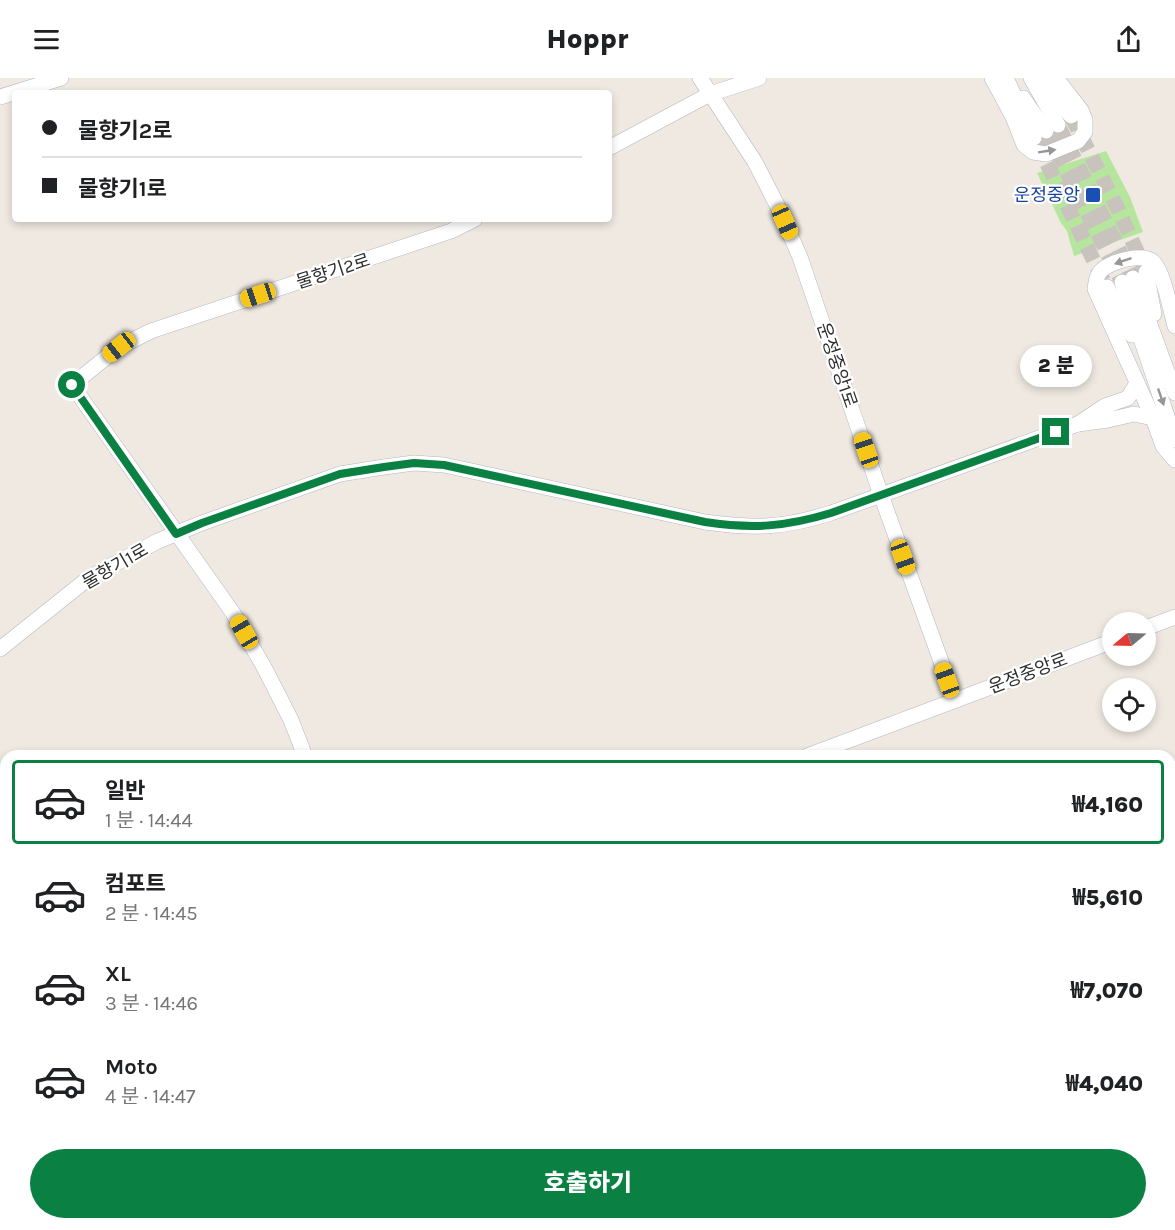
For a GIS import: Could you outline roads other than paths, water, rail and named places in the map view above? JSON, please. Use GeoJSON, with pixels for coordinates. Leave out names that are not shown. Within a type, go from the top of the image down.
{"type":"FeatureCollection","features":[{"type":"Feature","properties":{"kind":"street"},"geometry":{"type":"LineString","coordinates":[[22,90],[61,78]]}},
{"type":"Feature","properties":{"kind":"street","name":"운정중앙1로"},"geometry":{"type":"LineString","coordinates":[[699,78],[755,162],[800,256],[880,495],[955,700]]}},
{"type":"Feature","properties":{"kind":"street"},"geometry":{"type":"LineString","coordinates":[[612,146],[710,94],[759,78]]}},
{"type":"Feature","properties":{"kind":"street"},"geometry":{"type":"LineString","coordinates":[[992,78],[1013,117],[1024,145],[1032,152],[1046,154],[1078,141],[1085,132],[1082,110],[1056,78]]}},
{"type":"Feature","properties":{"kind":"street"},"geometry":{"type":"LineString","coordinates":[[1008,78],[1052,128]]}},
{"type":"Feature","properties":{"kind":"street"},"geometry":{"type":"LineString","coordinates":[[1031,78],[1052,128]]}},
{"type":"Feature","properties":{"kind":"street"},"geometry":{"type":"LineString","coordinates":[[1039,78],[1052,128]]}},
{"type":"Feature","properties":{"kind":"street","name":"물향기2로"},"geometry":{"type":"LineString","coordinates":[[303,750],[291,720],[233,613],[72,385],[119,347],[151,331],[451,231],[469,222]]}},
{"type":"Feature","properties":{"kind":"street"},"geometry":{"type":"LineString","coordinates":[[1175,326],[1159,270],[1154,261],[1135,257],[1107,266],[1100,272],[1095,289],[1153,418],[1163,446],[1175,460]]}},
{"type":"Feature","properties":{"kind":"street"},"geometry":{"type":"LineString","coordinates":[[1175,393],[1134,277],[1153,373],[1175,440]]}},
{"type":"Feature","properties":{"kind":"street"},"geometry":{"type":"LineString","coordinates":[[1107,287],[1153,373]]}},
{"type":"Feature","properties":{"kind":"street"},"geometry":{"type":"LineString","coordinates":[[1078,424],[1106,406],[1128,398],[1137,383]]}},
{"type":"Feature","properties":{"kind":"street"},"geometry":{"type":"LineString","coordinates":[[1078,424],[1134,414],[1153,418]]}},
{"type":"Feature","properties":{"kind":"street","name":"물향기1로"},"geometry":{"type":"LineString","coordinates":[[0,649],[85,581],[158,541],[340,474],[414,463],[444,465],[705,522],[736,526],[782,525],[807,520],[1078,424]]}},
{"type":"Feature","properties":{"kind":"street"},"geometry":{"type":"LineString","coordinates":[[1156,624],[1174,617]]}},
{"type":"Feature","properties":{"kind":"street","name":"운정중앙로"},"geometry":{"type":"LineString","coordinates":[[823,750],[1102,644]]}},
{"type":"Feature","properties":{"kind":"tunnel"},"geometry":{"type":"LineString","coordinates":[[1071,116],[1145,269]]}},
{"type":"Feature","properties":{"kind":"tunnel"},"geometry":{"type":"LineString","coordinates":[[1058,125],[1133,278]]}},
{"type":"Feature","properties":{"kind":"tunnel"},"geometry":{"type":"LineString","coordinates":[[1046,131],[1122,282]]}},
{"type":"Feature","properties":{"kind":"tunnel"},"geometry":{"type":"LineString","coordinates":[[1037,143],[1105,284]]}},
{"type":"Feature","properties":{"kind":"place","name":"운정중앙"},"geometry":{"type":"Point","coordinates":[1093,195]}}]}
